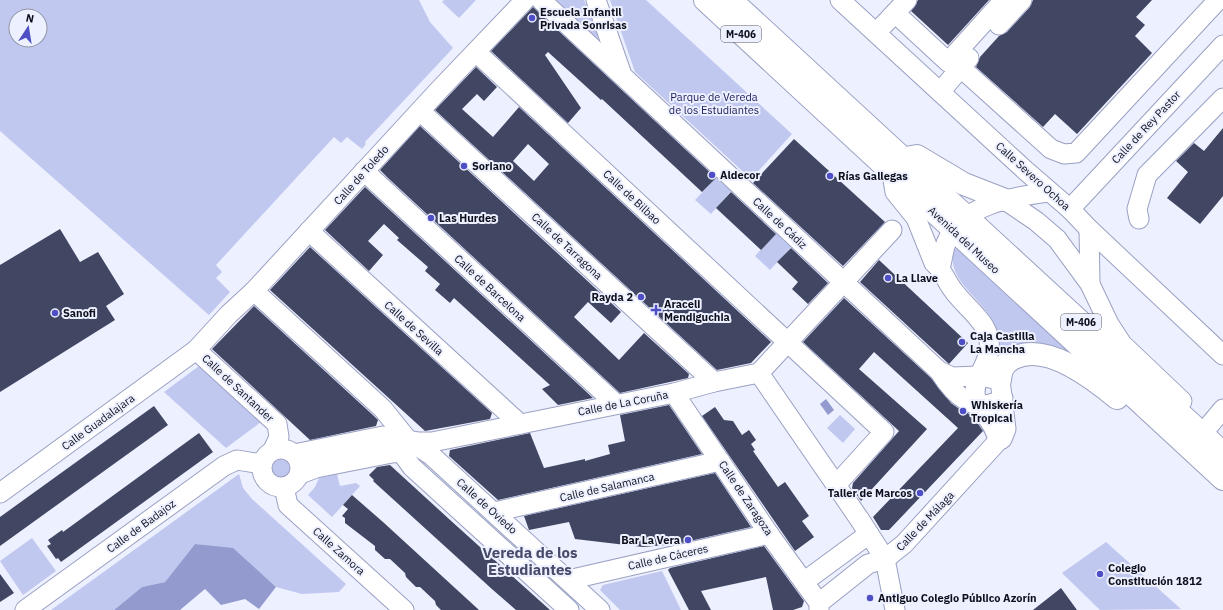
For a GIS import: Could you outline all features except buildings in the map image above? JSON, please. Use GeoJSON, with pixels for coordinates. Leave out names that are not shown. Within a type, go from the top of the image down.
{"type":"FeatureCollection","features":[{"type":"Feature","properties":{"kind":"highway","name":"Avenida del Museo"},"geometry":{"type":"LineString","coordinates":[[705,0],[1223,453]]}},
{"type":"Feature","properties":{"kind":"highway","name":"Avenida del Museo"},"geometry":{"type":"LineString","coordinates":[[731,0],[896,166]]}},
{"type":"Feature","properties":{"kind":"highway"},"geometry":{"type":"LineString","coordinates":[[896,166],[917,156],[964,184],[1005,200]]}},
{"type":"Feature","properties":{"kind":"highway","name":"Avenida del Museo"},"geometry":{"type":"LineString","coordinates":[[960,224],[1142,404],[1223,479]]}},
{"type":"Feature","properties":{"kind":"highway"},"geometry":{"type":"LineString","coordinates":[[1002,389],[1003,367],[1010,360],[1027,354],[1044,354],[1059,360],[1080,372],[1124,404],[1142,404]]}},
{"type":"Feature","properties":{"kind":"street","name":"Calle de Toledo"},"geometry":{"type":"LineString","coordinates":[[196,350],[229,314],[254,291],[364,171],[525,0]]}},
{"type":"Feature","properties":{"kind":"street","name":"Calle de Cádiz"},"geometry":{"type":"LineString","coordinates":[[541,0],[939,372],[946,382],[968,403],[980,406]]}},
{"type":"Feature","properties":{"kind":"street","name":"Calle de Cádiz"},"geometry":{"type":"LineString","coordinates":[[596,0],[622,75]]}},
{"type":"Feature","properties":{"kind":"street","name":"Calle Severo Ochoa"},"geometry":{"type":"LineString","coordinates":[[840,0],[1049,192],[1070,209],[1089,229],[1219,345]]}},
{"type":"Feature","properties":{"kind":"street"},"geometry":{"type":"LineString","coordinates":[[876,33],[901,6],[948,62],[1004,0]]}},
{"type":"Feature","properties":{"kind":"street"},"geometry":{"type":"LineString","coordinates":[[940,92],[960,67],[1022,0]]}},
{"type":"Feature","properties":{"kind":"street"},"geometry":{"type":"LineString","coordinates":[[960,67],[1051,149],[1064,154],[1076,153],[1218,0]]}},
{"type":"Feature","properties":{"kind":"street","name":"Calle de Rey Pastor"},"geometry":{"type":"LineString","coordinates":[[1070,209],[1223,45]]}},
{"type":"Feature","properties":{"kind":"street","name":"Calle de Bilbao"},"geometry":{"type":"LineString","coordinates":[[476,52],[884,432],[836,485]]}},
{"type":"Feature","properties":{"kind":"street"},"geometry":{"type":"LineString","coordinates":[[1139,219],[1137,209],[1147,175],[1223,98]]}},
{"type":"Feature","properties":{"kind":"street","name":"Calle de Tarragona"},"geometry":{"type":"LineString","coordinates":[[420,111],[714,382]]}},
{"type":"Feature","properties":{"kind":"street"},"geometry":{"type":"LineString","coordinates":[[896,166],[895,192],[916,218],[924,234],[934,263],[940,268],[952,289],[982,323],[988,335],[989,352],[984,368],[979,376],[976,397],[980,406],[994,426],[998,441]]}},
{"type":"Feature","properties":{"kind":"street","name":"Calle de Barcelona"},"geometry":{"type":"LineString","coordinates":[[364,171],[616,404]]}},
{"type":"Feature","properties":{"kind":"street"},"geometry":{"type":"LineString","coordinates":[[940,268],[947,241],[960,224],[977,210],[1005,200],[1049,192]]}},
{"type":"Feature","properties":{"kind":"street"},"geometry":{"type":"LineString","coordinates":[[1005,200],[1036,221],[1057,239],[1090,284],[1109,324],[1122,344],[1184,402],[1198,430],[1223,409]]}},
{"type":"Feature","properties":{"kind":"street"},"geometry":{"type":"LineString","coordinates":[[1089,229],[1090,284]]}},
{"type":"Feature","properties":{"kind":"street"},"geometry":{"type":"LineString","coordinates":[[892,230],[759,373],[869,534],[884,560],[895,610]]}},
{"type":"Feature","properties":{"kind":"street","name":"Calle de Sevilla"},"geometry":{"type":"LineString","coordinates":[[309,231],[520,424]]}},
{"type":"Feature","properties":{"kind":"street","name":"Calle de Oviedo"},"geometry":{"type":"LineString","coordinates":[[254,291],[383,409],[404,446],[412,467],[569,610]]}},
{"type":"Feature","properties":{"kind":"street","name":"Calle de Santander"},"geometry":{"type":"LineString","coordinates":[[196,350],[277,424],[279,437],[268,457]]}},
{"type":"Feature","properties":{"kind":"street","name":"Calle Guadalajara"},"geometry":{"type":"LineString","coordinates":[[0,493],[196,350]]}},
{"type":"Feature","properties":{"kind":"street","name":"Calle de Cádiz"},"geometry":{"type":"LineString","coordinates":[[939,372],[960,378],[979,376],[1002,389]]}},
{"type":"Feature","properties":{"kind":"street","name":"Calle de La Coruña"},"geometry":{"type":"LineString","coordinates":[[300,474],[316,468],[392,452],[404,446],[432,442],[674,393],[714,382],[759,373]]}},
{"type":"Feature","properties":{"kind":"street"},"geometry":{"type":"LineString","coordinates":[[980,406],[989,405],[1002,389]]}},
{"type":"Feature","properties":{"kind":"street","name":"Calle de Málaga"},"geometry":{"type":"LineString","coordinates":[[884,560],[904,544],[998,441],[1002,439],[1006,428],[1002,389]]}},
{"type":"Feature","properties":{"kind":"street","name":"Calle de Zaragoza"},"geometry":{"type":"LineString","coordinates":[[674,393],[769,534],[805,581],[819,606]]}},
{"type":"Feature","properties":{"kind":"street","name":"Calle de La Coruña"},"geometry":{"type":"LineString","coordinates":[[294,454],[383,436],[404,446]]}},
{"type":"Feature","properties":{"kind":"street","name":"Calle de Oviedo"},"geometry":{"type":"LineString","coordinates":[[404,446],[427,452],[600,610]]}},
{"type":"Feature","properties":{"kind":"street"},"geometry":{"type":"LineString","coordinates":[[282,448],[294,454],[301,465],[300,474],[295,482],[284,487],[275,486],[266,481],[262,473],[268,457],[282,448]]}},
{"type":"Feature","properties":{"kind":"street","name":"Calle de Badajoz"},"geometry":{"type":"LineString","coordinates":[[26,610],[228,464],[240,460],[268,457]]}},
{"type":"Feature","properties":{"kind":"street","name":"Calle de Salamanca"},"geometry":{"type":"LineString","coordinates":[[494,512],[720,461]]}},
{"type":"Feature","properties":{"kind":"street","name":"Calle Zamora"},"geometry":{"type":"LineString","coordinates":[[284,487],[288,505],[404,610]]}},
{"type":"Feature","properties":{"kind":"street","name":"Calle de Cáceres"},"geometry":{"type":"LineString","coordinates":[[568,580],[769,534]]}},
{"type":"Feature","properties":{"kind":"street"},"geometry":{"type":"LineString","coordinates":[[805,581],[869,534]]}},
{"type":"Feature","properties":{"kind":"street"},"geometry":{"type":"LineString","coordinates":[[819,606],[868,564],[884,560]]}},
{"type":"Feature","properties":{"kind":"green space"},"geometry":{"type":"Polygon","coordinates":[[[0,0],[419,0],[430,22],[453,48],[365,142],[366,144],[362,149],[347,137],[341,143],[334,137],[216,265],[222,272],[216,278],[230,292],[209,315],[0,131],[0,0]]]}},
{"type":"Feature","properties":{"kind":"green space"},"geometry":{"type":"Polygon","coordinates":[[[444,0],[476,0],[459,18],[442,2],[444,0]]]}},
{"type":"Feature","properties":{"kind":"green space"},"geometry":{"type":"Polygon","coordinates":[[[555,0],[584,0],[596,28],[598,40],[555,0]]]}},
{"type":"Feature","properties":{"kind":"green space","name":"Parque de Vereda de los Estudiantes"},"geometry":{"type":"Polygon","coordinates":[[[610,0],[646,0],[792,134],[751,179],[635,72],[610,0]]]}},
{"type":"Feature","properties":{"kind":"green space"},"geometry":{"type":"Polygon","coordinates":[[[716,178],[731,191],[711,214],[695,200],[716,178]]]}},
{"type":"Feature","properties":{"kind":"green space"},"geometry":{"type":"Polygon","coordinates":[[[776,233],[791,247],[770,270],[755,256],[776,233]]]}},
{"type":"Feature","properties":{"kind":"green space"},"geometry":{"type":"Polygon","coordinates":[[[954,248],[957,249],[1070,353],[1026,344],[1010,348],[996,359],[996,337],[994,325],[990,316],[967,290],[955,271],[953,260],[954,248]]]}},
{"type":"Feature","properties":{"kind":"green space"},"geometry":{"type":"Polygon","coordinates":[[[199,366],[261,422],[226,448],[164,392],[199,366]]]}},
{"type":"Feature","properties":{"kind":"green space"},"geometry":{"type":"Polygon","coordinates":[[[840,415],[855,429],[843,443],[827,428],[840,415]]]}},
{"type":"Feature","properties":{"kind":"green space"},"geometry":{"type":"Polygon","coordinates":[[[281,456],[286,457],[292,463],[292,473],[286,479],[281,480],[276,479],[270,473],[269,468],[270,463],[276,457],[281,456]]]}},
{"type":"Feature","properties":{"kind":"green space"},"geometry":{"type":"Polygon","coordinates":[[[239,474],[243,488],[252,499],[346,584],[339,592],[302,594],[276,587],[233,549],[195,544],[165,582],[142,587],[114,610],[51,610],[239,474]]]}},
{"type":"Feature","properties":{"kind":"green space"},"geometry":{"type":"Polygon","coordinates":[[[337,474],[340,486],[356,483],[360,486],[332,517],[308,495],[315,487],[319,478],[337,474]]]}},
{"type":"Feature","properties":{"kind":"green space"},"geometry":{"type":"Polygon","coordinates":[[[32,538],[56,571],[23,595],[0,561],[32,538]]]}},
{"type":"Feature","properties":{"kind":"green space","name":"Colegio Constitución 1812"},"geometry":{"type":"Polygon","coordinates":[[[1106,542],[1181,609],[1100,610],[1062,573],[1106,542]]]}},
{"type":"Feature","properties":{"kind":"green space"},"geometry":{"type":"Polygon","coordinates":[[[662,571],[681,610],[620,610],[600,590],[603,585],[662,571]]]}},
{"type":"Feature","properties":{"kind":"shaded area"},"geometry":{"type":"Polygon","coordinates":[[[826,399],[834,410],[828,415],[820,404],[826,399]]]}},
{"type":"Feature","properties":{"kind":"shaded area"},"geometry":{"type":"Polygon","coordinates":[[[195,544],[233,548],[276,587],[259,609],[245,599],[221,605],[205,589],[180,610],[114,610],[142,587],[165,582],[195,544]]]}},
{"type":"Feature","properties":{"kind":"place","name":"Escuela Infantil Privada Sonrisas"},"geometry":{"type":"Point","coordinates":[532,18]}},
{"type":"Feature","properties":{"kind":"place","name":"Soriano"},"geometry":{"type":"Point","coordinates":[464,166]}},
{"type":"Feature","properties":{"kind":"place","name":"Aldecor"},"geometry":{"type":"Point","coordinates":[712,175]}},
{"type":"Feature","properties":{"kind":"place","name":"Rías Gallegas"},"geometry":{"type":"Point","coordinates":[830,176]}},
{"type":"Feature","properties":{"kind":"place","name":"Las Hurdes"},"geometry":{"type":"Point","coordinates":[431,218]}},
{"type":"Feature","properties":{"kind":"place","name":"La Llave"},"geometry":{"type":"Point","coordinates":[888,278]}},
{"type":"Feature","properties":{"kind":"place","name":"Rayda 2"},"geometry":{"type":"Point","coordinates":[641,297]}},
{"type":"Feature","properties":{"kind":"place","name":"Araceli Mendiguchia"},"geometry":{"type":"Point","coordinates":[656,310]}},
{"type":"Feature","properties":{"kind":"place","name":"Sanofi"},"geometry":{"type":"Point","coordinates":[55,313]}},
{"type":"Feature","properties":{"kind":"place","name":"Caja Castilla La Mancha"},"geometry":{"type":"Point","coordinates":[962,342]}},
{"type":"Feature","properties":{"kind":"place","name":"Whiskería Tropical"},"geometry":{"type":"Point","coordinates":[963,411]}},
{"type":"Feature","properties":{"kind":"place","name":"Taller de Marcos"},"geometry":{"type":"Point","coordinates":[920,493]}},
{"type":"Feature","properties":{"kind":"place","name":"Bar La Vera"},"geometry":{"type":"Point","coordinates":[688,540]}},
{"type":"Feature","properties":{"kind":"place","name":"Colegio Constitución 1812"},"geometry":{"type":"Point","coordinates":[1100,574]}},
{"type":"Feature","properties":{"kind":"place","name":"Antiguo Colegio Público Azorín"},"geometry":{"type":"Point","coordinates":[870,598]}},
{"type":"Feature","properties":{"kind":"district","name":"Vereda de los Estudiantes"},"geometry":{"type":"Point","coordinates":[530,560]}}]}
